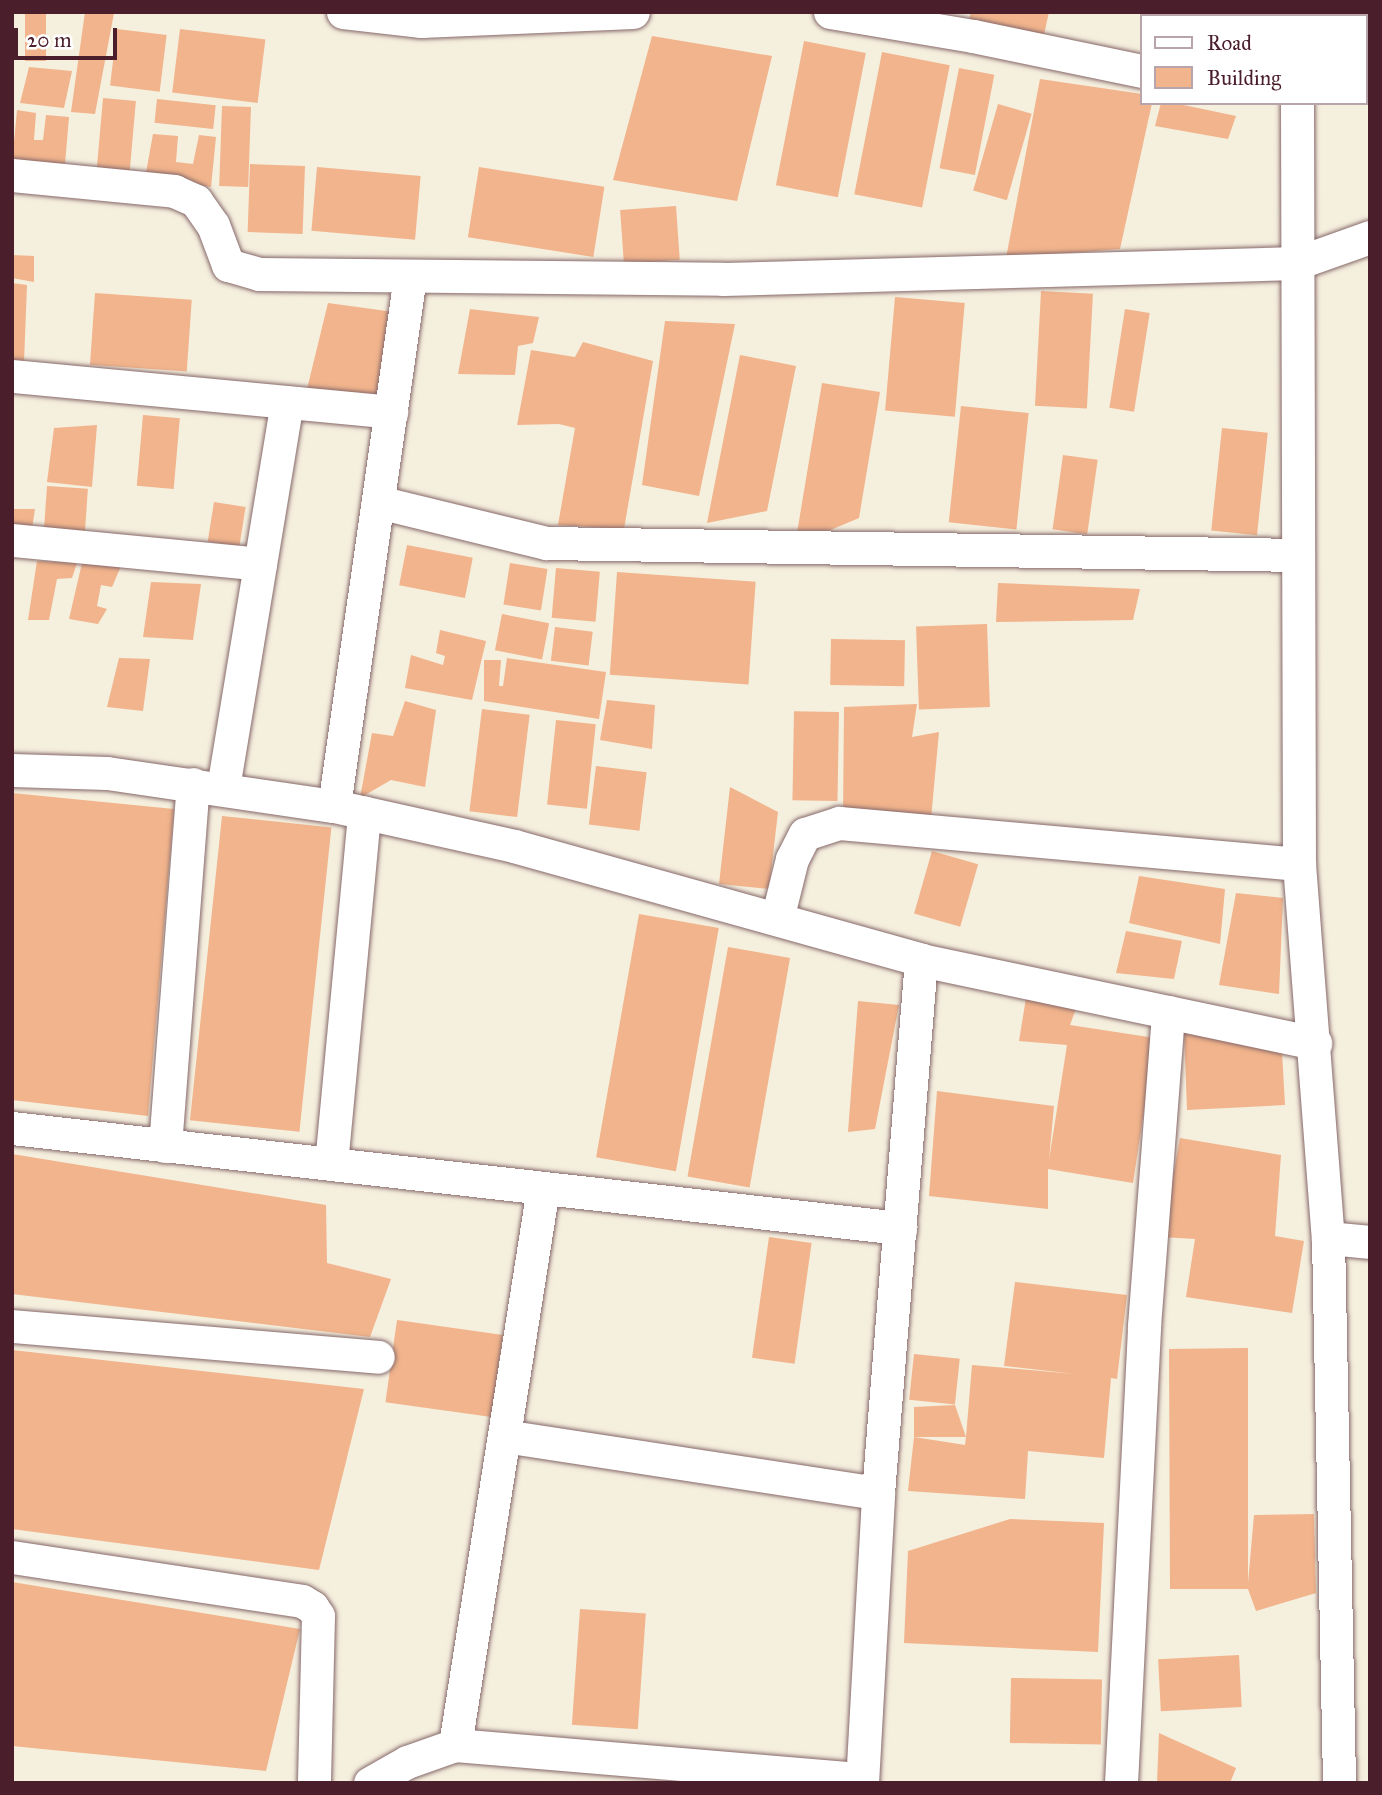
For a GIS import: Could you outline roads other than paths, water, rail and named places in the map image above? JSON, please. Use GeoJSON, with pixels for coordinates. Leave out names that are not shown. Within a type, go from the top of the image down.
{"type":"FeatureCollection","features":[{"type":"Feature","properties":{"kind":"street"},"geometry":{"type":"LineString","coordinates":[[343,12],[422,17],[633,12]]}},
{"type":"Feature","properties":{"kind":"street"},"geometry":{"type":"LineString","coordinates":[[830,12],[973,36],[1140,71]]}},
{"type":"Feature","properties":{"kind":"street"},"geometry":{"type":"LineString","coordinates":[[1295,105],[1299,864],[1315,1043],[1328,1238],[1339,1783]]}},
{"type":"Feature","properties":{"kind":"street"},"geometry":{"type":"LineString","coordinates":[[12,175],[174,191],[196,201],[213,225],[228,265],[239,271],[410,276],[723,279],[1297,263],[1370,237]]}},
{"type":"Feature","properties":{"kind":"street"},"geometry":{"type":"LineString","coordinates":[[331,1164],[349,810],[378,502],[410,276]]}},
{"type":"Feature","properties":{"kind":"street"},"geometry":{"type":"LineString","coordinates":[[12,376],[391,412]]}},
{"type":"Feature","properties":{"kind":"street"},"geometry":{"type":"LineString","coordinates":[[165,1146],[208,786],[260,564],[287,402]]}},
{"type":"Feature","properties":{"kind":"street"},"geometry":{"type":"LineString","coordinates":[[378,502],[546,543],[1298,555]]}},
{"type":"Feature","properties":{"kind":"street"},"geometry":{"type":"LineString","coordinates":[[12,540],[260,564]]}},
{"type":"Feature","properties":{"kind":"street"},"geometry":{"type":"LineString","coordinates":[[12,770],[107,772],[349,810],[514,846],[921,960],[1315,1043]]}},
{"type":"Feature","properties":{"kind":"street"},"geometry":{"type":"LineString","coordinates":[[777,919],[792,859],[805,834],[839,823],[1299,864]]}},
{"type":"Feature","properties":{"kind":"street"},"geometry":{"type":"LineString","coordinates":[[370,1783],[407,1762],[455,1745],[862,1781],[878,1493],[921,960]]}},
{"type":"Feature","properties":{"kind":"street"},"geometry":{"type":"LineString","coordinates":[[1121,1783],[1144,1326],[1168,1012]]}},
{"type":"Feature","properties":{"kind":"street"},"geometry":{"type":"LineString","coordinates":[[12,1128],[900,1228]]}},
{"type":"Feature","properties":{"kind":"street"},"geometry":{"type":"LineString","coordinates":[[455,1745],[542,1188]]}},
{"type":"Feature","properties":{"kind":"street"},"geometry":{"type":"LineString","coordinates":[[1328,1238],[1370,1242]]}},
{"type":"Feature","properties":{"kind":"street"},"geometry":{"type":"LineString","coordinates":[[12,1326],[378,1357]]}},
{"type":"Feature","properties":{"kind":"street"},"geometry":{"type":"LineString","coordinates":[[504,1436],[878,1493]]}},
{"type":"Feature","properties":{"kind":"street"},"geometry":{"type":"LineString","coordinates":[[12,1557],[302,1601],[312,1607],[318,1616],[314,1783]]}}]}
